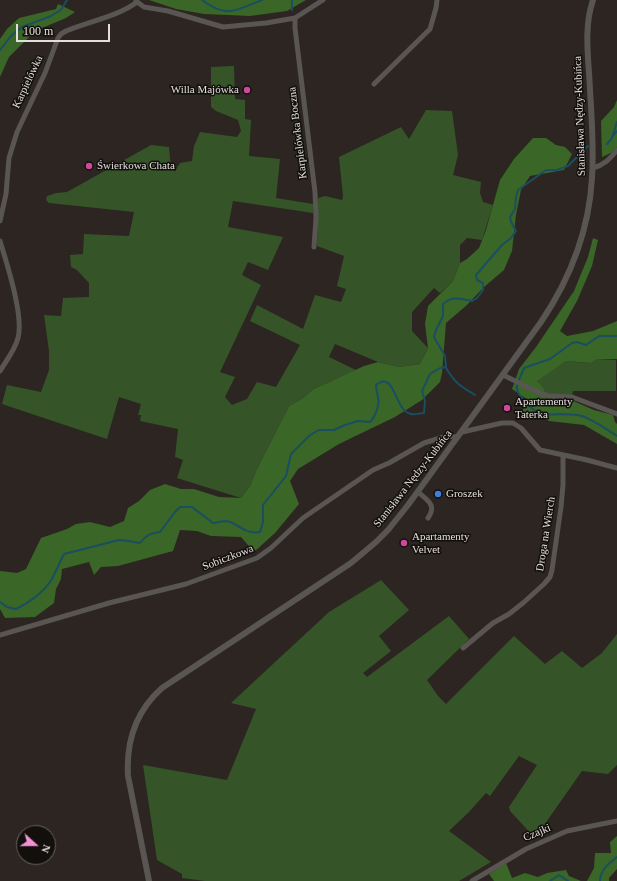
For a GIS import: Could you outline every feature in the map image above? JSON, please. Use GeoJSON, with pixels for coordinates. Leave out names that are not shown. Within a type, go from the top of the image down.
{"type":"FeatureCollection","features":[{"type":"Feature","properties":{"kind":"street","name":"Karpielówka"},"geometry":{"type":"LineString","coordinates":[[0,221],[6,194],[9,158],[12,146],[61,34],[120,12],[131,7],[136,1],[144,7],[168,11],[223,27],[266,23],[295,18],[323,0]]}},
{"type":"Feature","properties":{"kind":"street"},"geometry":{"type":"LineString","coordinates":[[374,84],[430,29],[437,0]]}},
{"type":"Feature","properties":{"kind":"street","name":"Stanisława Nędzy-Kubińca"},"geometry":{"type":"LineString","coordinates":[[149,881],[128,776],[128,753],[132,735],[136,724],[148,703],[162,688],[351,563],[388,530],[460,435],[548,312],[566,280],[577,253],[585,225],[593,168],[587,35],[589,13],[593,0]]}},
{"type":"Feature","properties":{"kind":"street","name":"Karpielówka Boczna"},"geometry":{"type":"LineString","coordinates":[[295,18],[315,192],[316,218],[314,247]]}},
{"type":"Feature","properties":{"kind":"street"},"geometry":{"type":"LineString","coordinates":[[593,168],[600,166],[609,160],[617,150]]}},
{"type":"Feature","properties":{"kind":"street"},"geometry":{"type":"LineString","coordinates":[[0,241],[10,273],[19,314],[20,329],[15,346],[0,371]]}},
{"type":"Feature","properties":{"kind":"street"},"geometry":{"type":"LineString","coordinates":[[503,375],[542,394],[549,396],[572,397],[617,414]]}},
{"type":"Feature","properties":{"kind":"street","name":"Sobiczkowa"},"geometry":{"type":"LineString","coordinates":[[0,635],[109,603],[186,584],[257,558],[271,548],[303,518],[373,470],[389,463],[424,443],[502,423],[513,423],[521,428],[540,450],[563,455]]}},
{"type":"Feature","properties":{"kind":"street"},"geometry":{"type":"LineString","coordinates":[[563,455],[617,468]]}},
{"type":"Feature","properties":{"kind":"street","name":"Droga na Wierch"},"geometry":{"type":"LineString","coordinates":[[463,648],[493,623],[510,614],[550,577],[561,507],[563,455]]}},
{"type":"Feature","properties":{"kind":"street"},"geometry":{"type":"LineString","coordinates":[[418,492],[431,504],[432,509],[428,518]]}},
{"type":"Feature","properties":{"kind":"street","name":"Czajki"},"geometry":{"type":"LineString","coordinates":[[472,881],[526,849],[560,834],[617,821]]}},
{"type":"Feature","properties":{"kind":"green space"},"geometry":{"type":"Polygon","coordinates":[[[149,0],[306,0],[287,11],[250,16],[204,14],[176,9],[149,0]]]}},
{"type":"Feature","properties":{"kind":"green space"},"geometry":{"type":"Polygon","coordinates":[[[58,4],[75,12],[66,18],[35,31],[9,57],[0,77],[0,39],[7,29],[19,18],[56,9],[58,4]]]}},
{"type":"Feature","properties":{"kind":"green space"},"geometry":{"type":"Polygon","coordinates":[[[234,66],[235,99],[245,100],[245,119],[251,120],[249,156],[280,159],[276,198],[313,204],[313,213],[233,201],[228,227],[283,237],[268,270],[248,262],[242,275],[261,285],[220,372],[235,377],[225,397],[232,405],[247,399],[257,382],[276,387],[300,345],[250,321],[257,305],[303,329],[315,295],[341,302],[346,289],[337,286],[344,256],[317,246],[318,198],[325,196],[342,200],[343,196],[339,157],[401,127],[409,139],[426,110],[452,111],[458,155],[453,175],[481,182],[480,193],[483,202],[493,205],[482,240],[467,238],[460,245],[460,263],[453,281],[440,293],[434,288],[412,312],[412,331],[428,348],[420,364],[399,367],[378,362],[335,344],[329,357],[356,370],[312,390],[303,398],[289,406],[250,486],[241,498],[177,478],[183,460],[175,457],[178,429],[140,421],[141,415],[138,415],[141,404],[119,397],[107,439],[2,404],[7,385],[41,392],[49,370],[49,351],[44,315],[61,316],[63,298],[89,297],[89,283],[77,270],[71,267],[70,255],[83,254],[84,234],[129,236],[134,212],[49,203],[46,200],[47,196],[67,192],[151,145],[169,147],[171,169],[175,171],[180,163],[192,161],[194,146],[200,132],[237,137],[241,131],[238,120],[216,111],[211,107],[211,67],[234,66]]]}},
{"type":"Feature","properties":{"kind":"green space"},"geometry":{"type":"Polygon","coordinates":[[[617,100],[617,147],[611,153],[602,157],[601,121],[614,107],[617,100]]]}},
{"type":"Feature","properties":{"kind":"green space"},"geometry":{"type":"Polygon","coordinates":[[[533,138],[546,138],[556,145],[565,147],[572,154],[564,170],[530,176],[521,190],[516,215],[512,251],[504,270],[446,323],[440,382],[422,400],[395,417],[339,444],[298,469],[290,481],[299,504],[275,533],[254,552],[241,537],[211,536],[197,531],[180,530],[173,551],[118,566],[101,567],[94,575],[89,562],[62,569],[61,579],[56,589],[54,603],[35,617],[5,618],[0,609],[0,571],[17,573],[26,569],[41,538],[67,529],[76,524],[90,522],[110,527],[124,521],[128,508],[139,501],[150,490],[165,484],[181,489],[194,489],[219,497],[241,498],[250,486],[289,406],[303,398],[312,390],[364,366],[378,362],[399,367],[420,364],[428,348],[425,324],[428,306],[453,281],[460,263],[479,248],[486,230],[500,180],[514,159],[533,138]]]}},
{"type":"Feature","properties":{"kind":"green space"},"geometry":{"type":"Polygon","coordinates":[[[593,238],[598,240],[592,266],[577,301],[560,331],[567,336],[593,331],[617,321],[617,359],[598,359],[590,363],[566,361],[537,381],[544,389],[545,398],[571,400],[594,410],[613,415],[617,424],[617,444],[584,425],[549,421],[522,411],[528,400],[512,389],[519,369],[536,347],[574,291],[588,257],[593,238]]]}},
{"type":"Feature","properties":{"kind":"green space"},"geometry":{"type":"Polygon","coordinates":[[[598,359],[616,360],[616,391],[573,391],[571,400],[545,398],[537,380],[566,361],[589,363],[598,359]]]}},
{"type":"Feature","properties":{"kind":"green space"},"geometry":{"type":"Polygon","coordinates":[[[381,580],[409,610],[379,636],[391,651],[363,673],[367,677],[449,616],[469,639],[427,680],[438,696],[446,704],[514,636],[545,664],[562,651],[582,668],[602,653],[617,634],[617,765],[608,774],[582,771],[535,838],[510,811],[509,807],[537,765],[519,756],[490,796],[486,793],[449,831],[491,862],[459,881],[205,881],[182,878],[182,874],[157,860],[143,765],[227,780],[256,709],[231,703],[329,612],[381,580]]]}},
{"type":"Feature","properties":{"kind":"green space"},"geometry":{"type":"Polygon","coordinates":[[[617,836],[617,869],[609,878],[609,881],[587,881],[594,868],[595,853],[611,853],[610,842],[617,836]]]}},
{"type":"Feature","properties":{"kind":"green space"},"geometry":{"type":"Polygon","coordinates":[[[506,863],[512,878],[525,873],[538,877],[547,873],[566,870],[569,876],[581,881],[494,881],[489,874],[506,863]]]}},
{"type":"Feature","properties":{"kind":"waterway"},"geometry":{"type":"LineString","coordinates":[[0,50],[11,36],[22,27],[51,16],[61,10],[67,0]]}},
{"type":"Feature","properties":{"kind":"waterway"},"geometry":{"type":"LineString","coordinates":[[202,0],[211,6],[225,11],[232,11],[262,0]]}},
{"type":"Feature","properties":{"kind":"waterway"},"geometry":{"type":"LineString","coordinates":[[292,0],[292,10]]}},
{"type":"Feature","properties":{"kind":"waterway"},"geometry":{"type":"LineString","coordinates":[[607,144],[612,138],[617,122]]}},
{"type":"Feature","properties":{"kind":"waterway"},"geometry":{"type":"LineString","coordinates":[[613,136],[617,131]]}},
{"type":"Feature","properties":{"kind":"waterway"},"geometry":{"type":"LineString","coordinates":[[0,602],[7,607],[16,609],[21,607],[36,597],[49,584],[64,554],[119,540],[140,543],[149,535],[160,532],[180,507],[192,507],[213,523],[226,521],[249,532],[260,532],[263,522],[263,505],[286,476],[291,454],[310,435],[319,430],[334,430],[358,421],[370,422],[378,407],[376,385],[382,382],[387,382],[391,386],[405,411],[411,414],[424,413],[425,401],[422,391],[430,374],[440,368],[446,367],[445,356],[434,337],[443,316],[443,304],[450,299],[472,301],[477,298],[483,290],[483,283],[477,280],[476,275],[516,231],[510,217],[515,209],[518,190],[546,170],[557,170],[568,166],[588,146]]}},
{"type":"Feature","properties":{"kind":"waterway"},"geometry":{"type":"LineString","coordinates":[[519,380],[524,368],[550,359],[572,343],[577,342],[586,345],[599,336],[617,336]]}},
{"type":"Feature","properties":{"kind":"waterway"},"geometry":{"type":"LineString","coordinates":[[446,368],[458,384],[475,395]]}},
{"type":"Feature","properties":{"kind":"waterway"},"geometry":{"type":"LineString","coordinates":[[517,385],[517,391],[520,396],[537,412],[550,415],[573,414],[582,416],[595,422],[617,436]]}},
{"type":"Feature","properties":{"kind":"waterway"},"geometry":{"type":"LineString","coordinates":[[600,881],[603,870],[617,857]]}},
{"type":"Feature","properties":{"kind":"waterway"},"geometry":{"type":"LineString","coordinates":[[550,881],[559,875],[568,881]]}},
{"type":"Feature","properties":{"kind":"place","name":"Willa Majówka"},"geometry":{"type":"Point","coordinates":[247,90]}},
{"type":"Feature","properties":{"kind":"place","name":"Świerkowa Chata"},"geometry":{"type":"Point","coordinates":[89,166]}},
{"type":"Feature","properties":{"kind":"place","name":"Apartementy Taterka"},"geometry":{"type":"Point","coordinates":[507,408]}},
{"type":"Feature","properties":{"kind":"place","name":"Groszek"},"geometry":{"type":"Point","coordinates":[438,494]}},
{"type":"Feature","properties":{"kind":"place","name":"Apartamenty Velvet"},"geometry":{"type":"Point","coordinates":[404,543]}}]}
